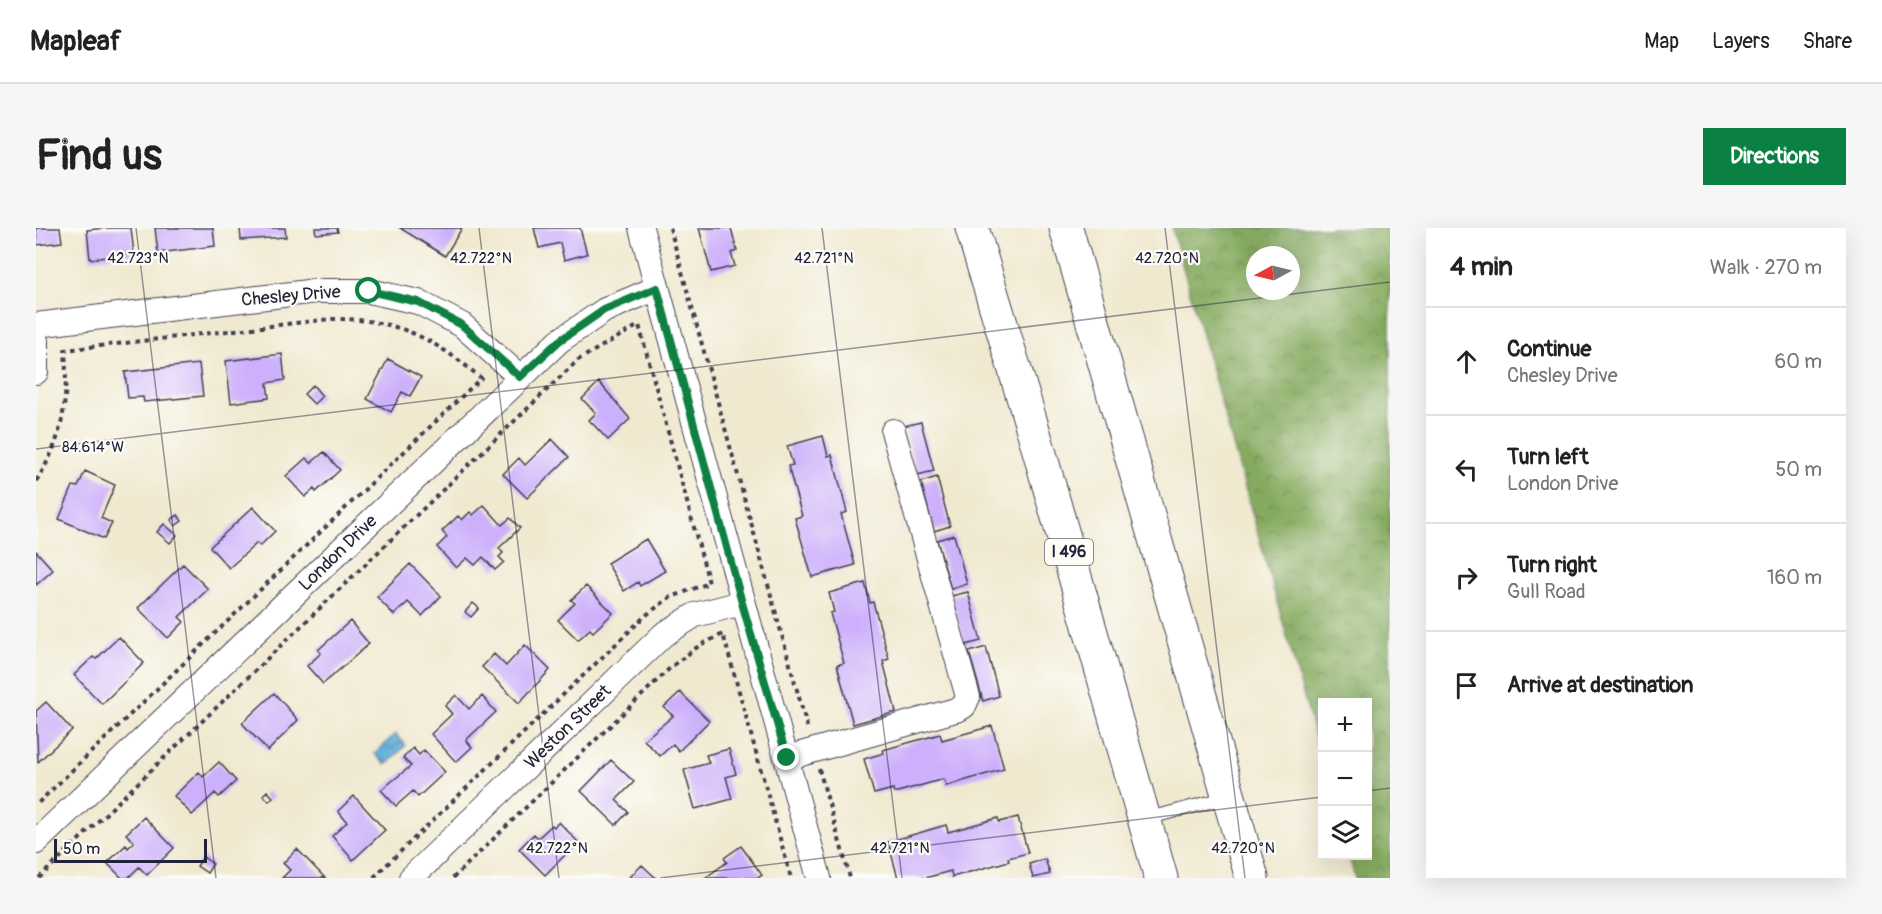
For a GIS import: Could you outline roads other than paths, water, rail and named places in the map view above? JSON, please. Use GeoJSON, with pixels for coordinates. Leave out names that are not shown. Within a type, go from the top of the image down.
{"type":"FeatureCollection","features":[{"type":"Feature","properties":{"kind":"highway","name":"I 496"},"geometry":{"type":"LineString","coordinates":[[972,228],[1034,433],[1161,878]]}},
{"type":"Feature","properties":{"kind":"highway"},"geometry":{"type":"LineString","coordinates":[[1066,228],[1252,878]]}},
{"type":"Feature","properties":{"kind":"street"},"geometry":{"type":"LineString","coordinates":[[640,228],[819,878]]}},
{"type":"Feature","properties":{"kind":"street","name":"London Drive"},"geometry":{"type":"LineString","coordinates":[[36,842],[559,341],[604,310],[657,288]]}},
{"type":"Feature","properties":{"kind":"street","name":"Chesley Drive"},"geometry":{"type":"LineString","coordinates":[[36,324],[316,291],[369,291],[418,302],[462,325],[520,377]]}},
{"type":"Feature","properties":{"kind":"street"},"geometry":{"type":"LineString","coordinates":[[36,341],[36,372]]}},
{"type":"Feature","properties":{"kind":"street"},"geometry":{"type":"LineString","coordinates":[[787,758],[958,709],[964,706],[968,697],[893,431]]}},
{"type":"Feature","properties":{"kind":"street","name":"Weston Street"},"geometry":{"type":"LineString","coordinates":[[411,878],[663,635],[695,615],[742,603]]}},
{"type":"Feature","properties":{"kind":"lane"},"geometry":{"type":"LineString","coordinates":[[1145,819],[1230,796]]}},
{"type":"Feature","properties":{"kind":"water"},"geometry":{"type":"Polygon","coordinates":[[[395,734],[406,745],[386,765],[375,754],[395,734]]]}}]}
